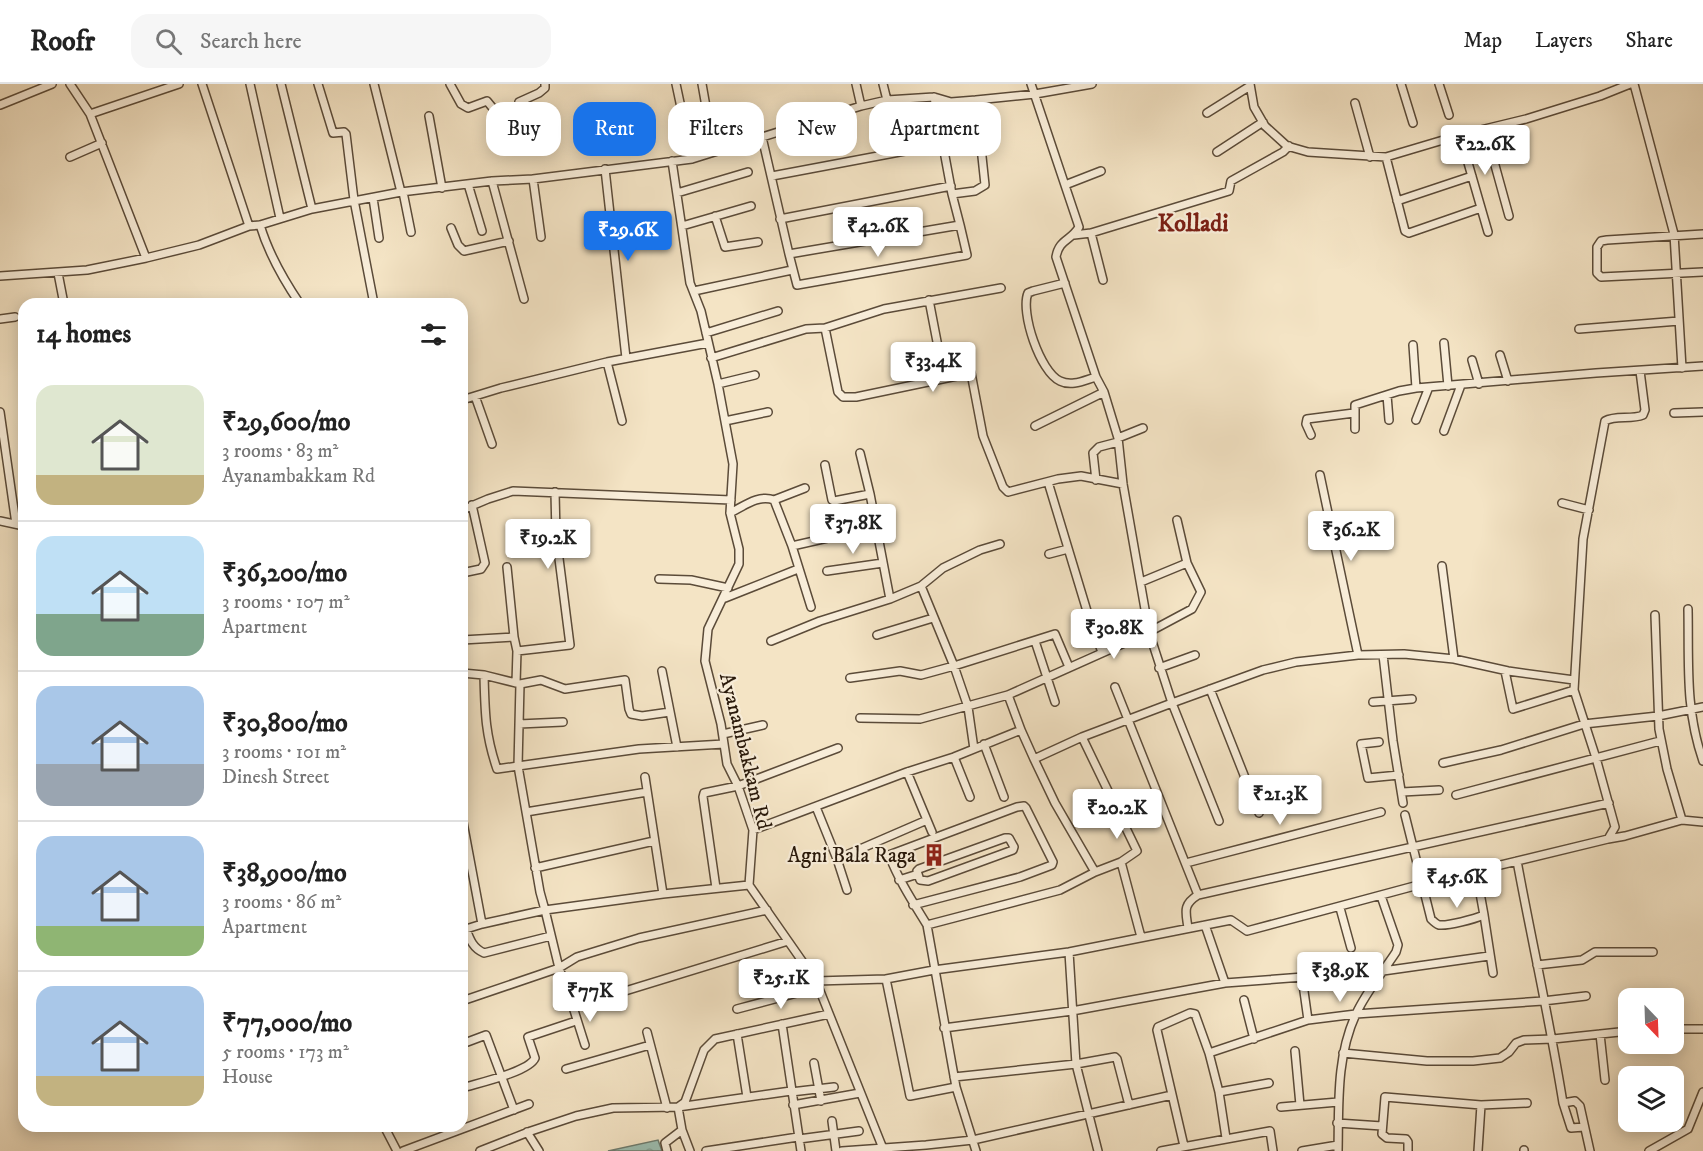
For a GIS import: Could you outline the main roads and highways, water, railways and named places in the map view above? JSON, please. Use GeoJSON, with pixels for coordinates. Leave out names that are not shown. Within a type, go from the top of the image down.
{"type":"FeatureCollection","features":[{"type":"Feature","properties":{"kind":"water"},"geometry":{"type":"Polygon","coordinates":[[[658,1140],[662,1151],[608,1151],[658,1140]]]}},
{"type":"Feature","properties":{"kind":"place","name":"Agni Bala Raga"},"geometry":{"type":"Point","coordinates":[934,855]}},
{"type":"Feature","properties":{"kind":"district","name":"Kolladi"},"geometry":{"type":"Point","coordinates":[1193,223]}}]}
